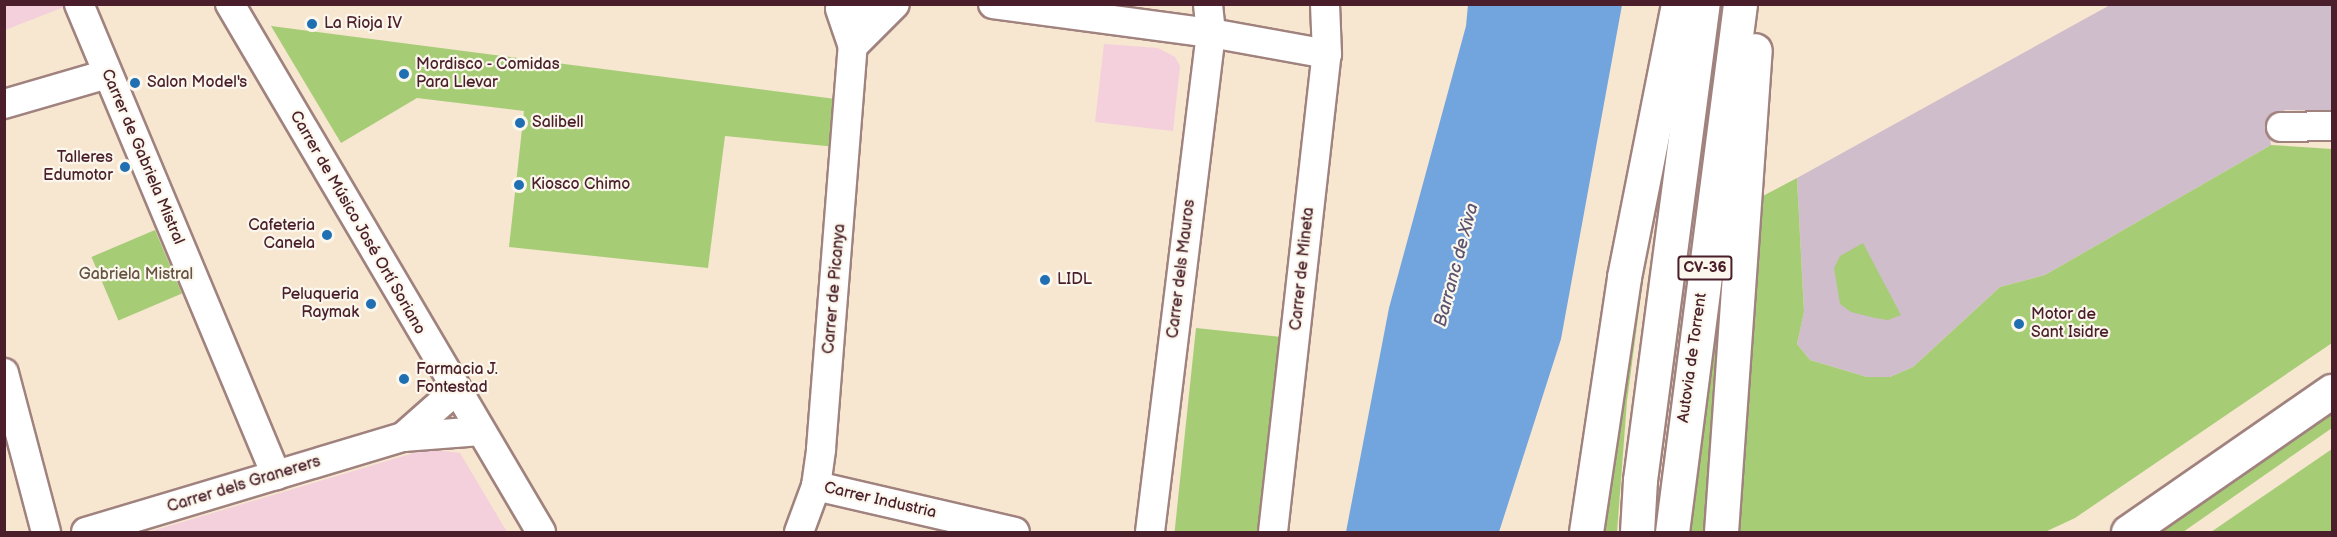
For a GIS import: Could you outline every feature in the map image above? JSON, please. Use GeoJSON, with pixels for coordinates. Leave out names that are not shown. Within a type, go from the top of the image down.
{"type":"FeatureCollection","features":[{"type":"Feature","properties":{"kind":"main road"},"geometry":{"type":"LineString","coordinates":[[1586,532],[1624,277],[1678,4]]}},
{"type":"Feature","properties":{"kind":"main road","name":"CV-36"},"geometry":{"type":"LineString","coordinates":[[1637,532],[1640,480],[1703,4]]}},
{"type":"Feature","properties":{"kind":"main road","name":"Autovia de Torrent"},"geometry":{"type":"LineString","coordinates":[[1672,532],[1675,486],[1740,4]]}},
{"type":"Feature","properties":{"kind":"main road"},"geometry":{"type":"LineString","coordinates":[[1721,532],[1758,4]]}},
{"type":"Feature","properties":{"kind":"main road"},"geometry":{"type":"LineString","coordinates":[[2128,532],[2332,391]]}},
{"type":"Feature","properties":{"kind":"street","name":"Carrer de Gabriela Mistral"},"geometry":{"type":"LineString","coordinates":[[79,4],[276,476]]}},
{"type":"Feature","properties":{"kind":"street","name":"Carrer de Músico José Ortí Soriano"},"geometry":{"type":"LineString","coordinates":[[230,4],[541,532]]}},
{"type":"Feature","properties":{"kind":"street"},"geometry":{"type":"LineString","coordinates":[[853,46],[895,4]]}},
{"type":"Feature","properties":{"kind":"street"},"geometry":{"type":"LineString","coordinates":[[993,4],[1211,33],[1327,54]]}},
{"type":"Feature","properties":{"kind":"street","name":"Carrer dels Mauros"},"geometry":{"type":"LineString","coordinates":[[1150,532],[1211,33],[1208,4]]}},
{"type":"Feature","properties":{"kind":"street","name":"Carrer de Mineta"},"geometry":{"type":"LineString","coordinates":[[1273,532],[1327,54],[1325,4]]}},
{"type":"Feature","properties":{"kind":"street","name":"Carrer de Picanya"},"geometry":{"type":"LineString","coordinates":[[800,532],[816,486],[853,46],[848,6]]}},
{"type":"Feature","properties":{"kind":"street"},"geometry":{"type":"LineString","coordinates":[[4,104],[107,74]]}},
{"type":"Feature","properties":{"kind":"street"},"geometry":{"type":"LineString","coordinates":[[2282,127],[2332,126]]}},
{"type":"Feature","properties":{"kind":"street"},"geometry":{"type":"LineString","coordinates":[[4,373],[46,532]]}},
{"type":"Feature","properties":{"kind":"street","name":"Carrer dels Granerers"},"geometry":{"type":"LineString","coordinates":[[403,437],[456,391]]}},
{"type":"Feature","properties":{"kind":"street","name":"Carrer dels Granerers"},"geometry":{"type":"LineString","coordinates":[[86,532],[403,437],[481,431]]}},
{"type":"Feature","properties":{"kind":"street","name":"Carrer Industria"},"geometry":{"type":"LineString","coordinates":[[816,486],[1015,532]]}},
{"type":"Feature","properties":{"kind":"shaded area"},"geometry":{"type":"Polygon","coordinates":[[[5,4],[63,4],[64,7],[5,30],[5,4]]]}},
{"type":"Feature","properties":{"kind":"shaded area"},"geometry":{"type":"Polygon","coordinates":[[[2110,5],[2332,5],[2332,111],[2285,110],[2268,125],[2271,145],[2045,275],[2000,287],[1913,367],[1890,377],[1867,377],[1810,360],[1797,344],[1804,312],[1797,178],[2110,5]]]}},
{"type":"Feature","properties":{"kind":"shaded area"},"geometry":{"type":"Polygon","coordinates":[[[1104,44],[1158,48],[1175,57],[1180,66],[1173,131],[1095,122],[1104,44]]]}},
{"type":"Feature","properties":{"kind":"shaded area"},"geometry":{"type":"Polygon","coordinates":[[[427,449],[460,453],[507,532],[149,532],[427,449]]]}},
{"type":"Feature","properties":{"kind":"green space"},"geometry":{"type":"Polygon","coordinates":[[[271,26],[851,101],[847,148],[725,136],[708,268],[509,247],[524,111],[417,98],[341,143],[271,26]]]}},
{"type":"Feature","properties":{"kind":"green space"},"geometry":{"type":"Polygon","coordinates":[[[2271,145],[2332,149],[2332,343],[2075,518],[2045,532],[1734,532],[1761,197],[1797,178],[1804,312],[1797,344],[1810,360],[1867,377],[1890,377],[1913,367],[2000,287],[2045,275],[2271,145]]]}},
{"type":"Feature","properties":{"kind":"green space"},"geometry":{"type":"Polygon","coordinates":[[[1660,151],[1627,401],[1617,532],[1598,532],[1660,151]]]}},
{"type":"Feature","properties":{"kind":"green space"},"geometry":{"type":"Polygon","coordinates":[[[1736,170],[1706,532],[1690,532],[1711,349],[1736,170]]]}},
{"type":"Feature","properties":{"kind":"green space","name":"Gabriela Mistral"},"geometry":{"type":"Polygon","coordinates":[[[155,230],[182,294],[118,320],[91,257],[155,230]]]}},
{"type":"Feature","properties":{"kind":"green space"},"geometry":{"type":"Polygon","coordinates":[[[1863,243],[1901,315],[1888,320],[1875,318],[1851,312],[1840,304],[1834,268],[1840,256],[1863,243]]]}},
{"type":"Feature","properties":{"kind":"green space"},"geometry":{"type":"Polygon","coordinates":[[[1196,328],[1281,337],[1260,532],[1175,532],[1196,328]]]}},
{"type":"Feature","properties":{"kind":"green space"},"geometry":{"type":"Polygon","coordinates":[[[2332,408],[2332,428],[2183,532],[2155,532],[2332,408]]]}},
{"type":"Feature","properties":{"kind":"green space"},"geometry":{"type":"Polygon","coordinates":[[[2332,449],[2332,532],[2211,532],[2332,449]]]}},
{"type":"Feature","properties":{"kind":"water","name":"Barranc de Xiva"},"geometry":{"type":"Polygon","coordinates":[[[1468,5],[1622,5],[1561,339],[1499,532],[1346,532],[1389,308],[1466,26],[1468,5]]]}},
{"type":"Feature","properties":{"kind":"place","name":"La Rioja IV"},"geometry":{"type":"Point","coordinates":[312,24]}},
{"type":"Feature","properties":{"kind":"place","name":"Mordisco - Comidas Para Llevar"},"geometry":{"type":"Point","coordinates":[404,74]}},
{"type":"Feature","properties":{"kind":"place","name":"Salon Model's"},"geometry":{"type":"Point","coordinates":[135,83]}},
{"type":"Feature","properties":{"kind":"place","name":"Salibell"},"geometry":{"type":"Point","coordinates":[520,123]}},
{"type":"Feature","properties":{"kind":"place","name":"Talleres Edumotor"},"geometry":{"type":"Point","coordinates":[125,167]}},
{"type":"Feature","properties":{"kind":"place","name":"Kiosco Chimo"},"geometry":{"type":"Point","coordinates":[519,185]}},
{"type":"Feature","properties":{"kind":"place","name":"Cafeteria Canela"},"geometry":{"type":"Point","coordinates":[327,235]}},
{"type":"Feature","properties":{"kind":"place","name":"LIDL"},"geometry":{"type":"Point","coordinates":[1045,280]}},
{"type":"Feature","properties":{"kind":"place","name":"Peluqueria Raymak"},"geometry":{"type":"Point","coordinates":[371,304]}},
{"type":"Feature","properties":{"kind":"place","name":"Motor de Sant Isidre"},"geometry":{"type":"Point","coordinates":[2019,324]}},
{"type":"Feature","properties":{"kind":"place","name":"Farmacia J. Fontestad"},"geometry":{"type":"Point","coordinates":[404,379]}}]}
